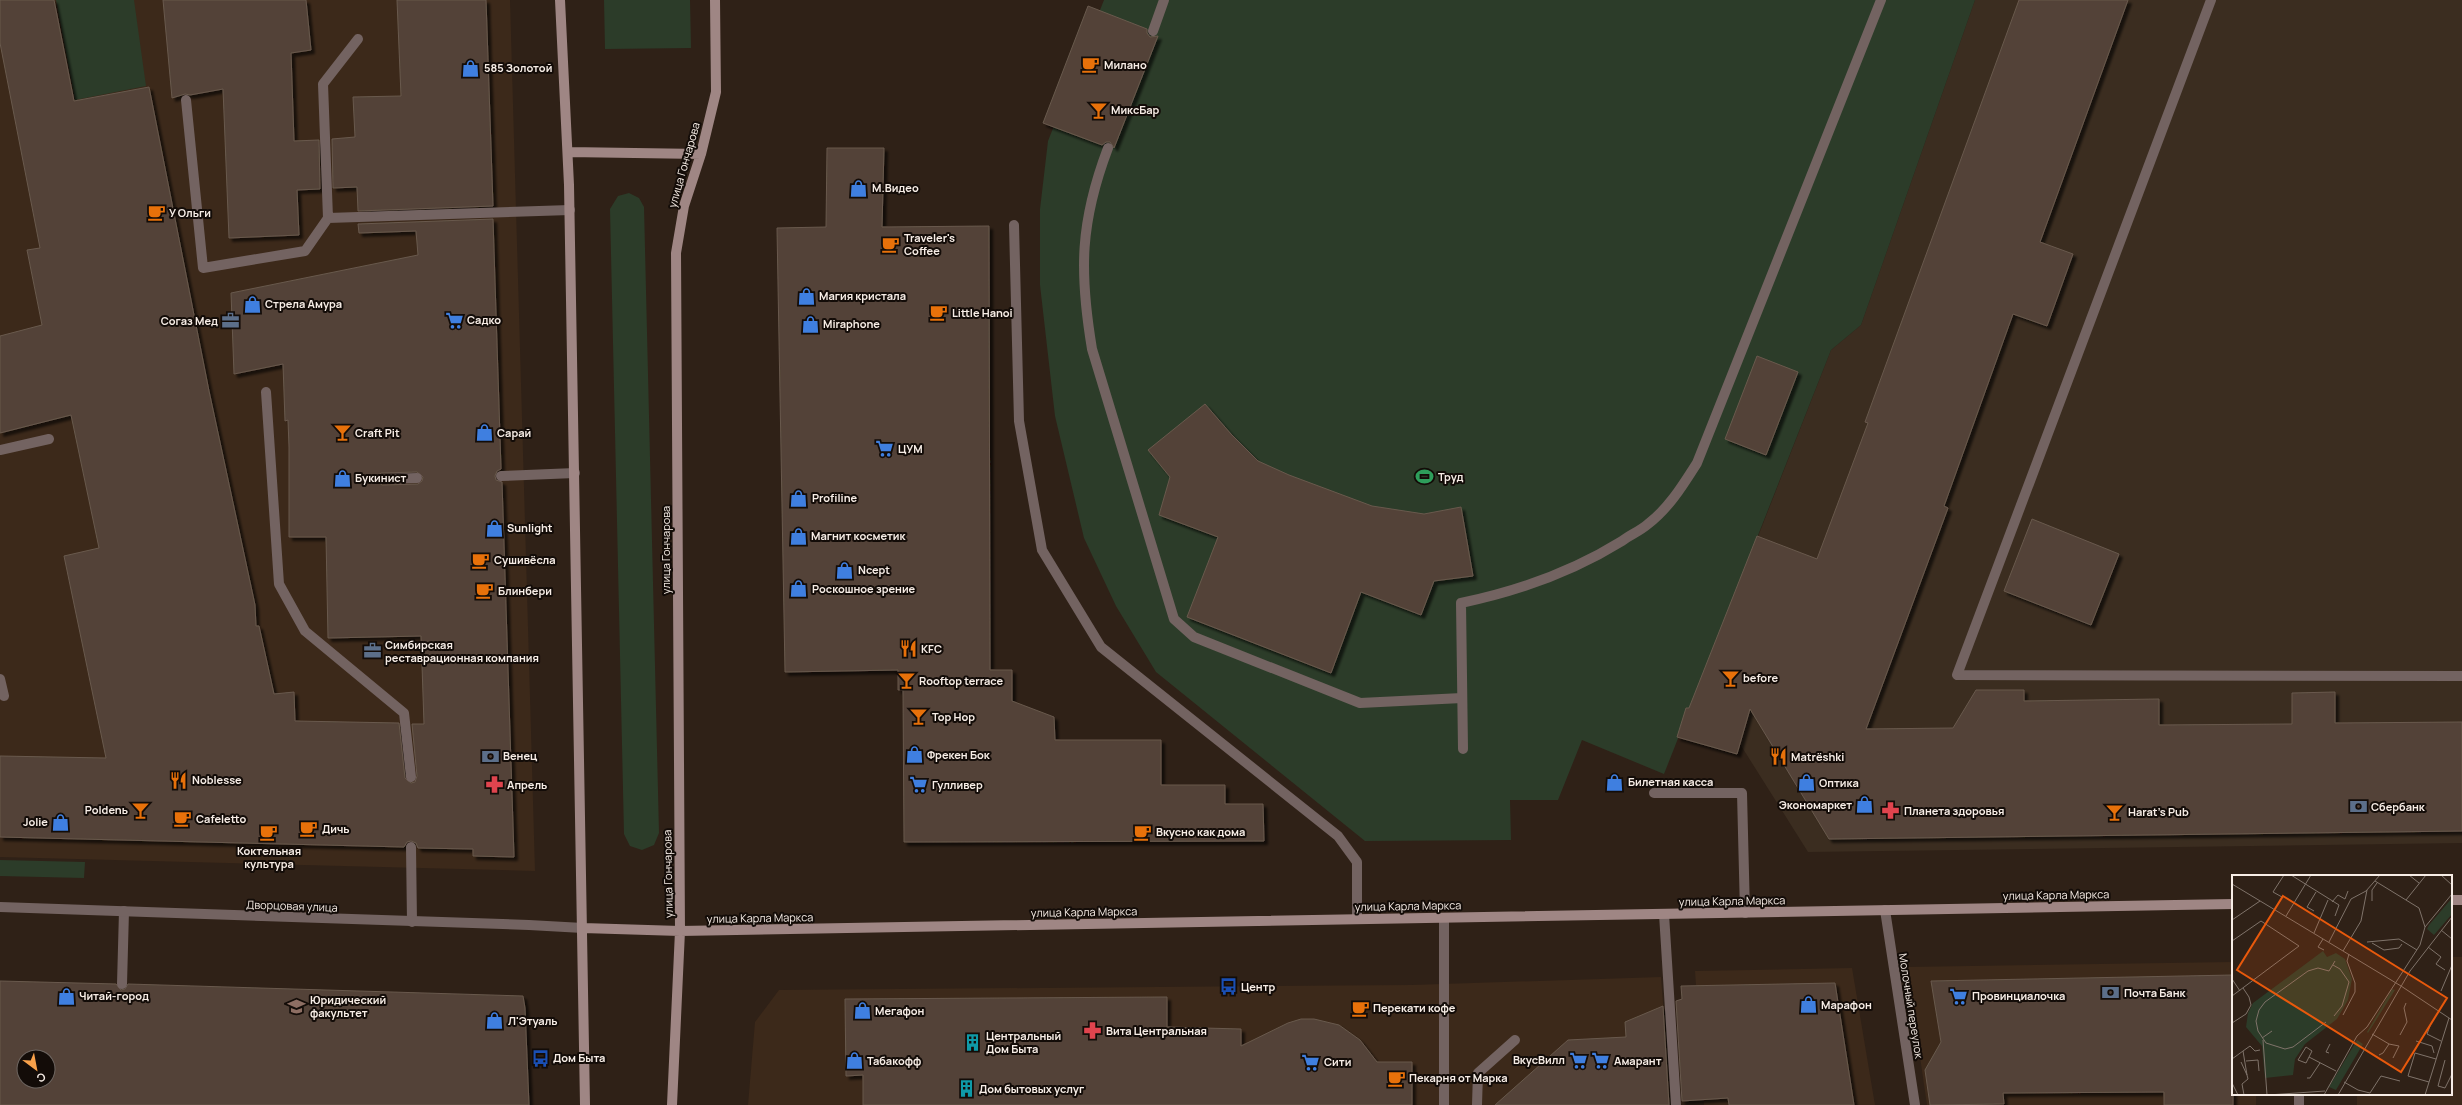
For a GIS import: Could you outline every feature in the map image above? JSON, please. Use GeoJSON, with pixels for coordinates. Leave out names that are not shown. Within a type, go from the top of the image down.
{"type":"FeatureCollection","features":[{"type":"Feature","properties":{"kind":"main road"},"geometry":{"type":"LineString","coordinates":[[560,0],[570,210],[585,1105]]}},
{"type":"Feature","properties":{"kind":"main road","name":"улица Гончарова"},"geometry":{"type":"LineString","coordinates":[[672,1105],[680,931],[676,253],[684,206],[701,154],[716,92],[715,0]]}},
{"type":"Feature","properties":{"kind":"main road"},"geometry":{"type":"LineString","coordinates":[[568,152],[701,154]]}},
{"type":"Feature","properties":{"kind":"main road","name":"улица Карла Маркса"},"geometry":{"type":"LineString","coordinates":[[583,928],[680,931],[2232,904]]}},
{"type":"Feature","properties":{"kind":"street"},"geometry":{"type":"LineString","coordinates":[[1152,31],[1164,0]]}},
{"type":"Feature","properties":{"kind":"street"},"geometry":{"type":"LineString","coordinates":[[1463,749],[1461,603],[1497,595],[1540,582],[1595,557],[1648,525],[1675,497],[1697,463],[1882,0]]}},
{"type":"Feature","properties":{"kind":"street"},"geometry":{"type":"LineString","coordinates":[[2211,0],[1956,675],[2462,676]]}},
{"type":"Feature","properties":{"kind":"street"},"geometry":{"type":"LineString","coordinates":[[186,100],[203,268],[305,251],[328,218],[322,84],[358,39]]}},
{"type":"Feature","properties":{"kind":"street"},"geometry":{"type":"LineString","coordinates":[[1108,148],[1092,197],[1085,230],[1083,270],[1086,308],[1092,349],[1174,619],[1194,637],[1360,703],[1462,698]]}},
{"type":"Feature","properties":{"kind":"street"},"geometry":{"type":"LineString","coordinates":[[328,218],[570,210]]}},
{"type":"Feature","properties":{"kind":"street"},"geometry":{"type":"LineString","coordinates":[[1014,225],[1019,421],[1042,550],[1102,647],[1338,836],[1357,862],[1357,919]]}},
{"type":"Feature","properties":{"kind":"street"},"geometry":{"type":"LineString","coordinates":[[266,392],[279,584],[305,631],[404,713],[411,776]]}},
{"type":"Feature","properties":{"kind":"street"},"geometry":{"type":"LineString","coordinates":[[0,450],[49,439]]}},
{"type":"Feature","properties":{"kind":"street"},"geometry":{"type":"LineString","coordinates":[[502,476],[575,473]]}},
{"type":"Feature","properties":{"kind":"street"},"geometry":{"type":"LineString","coordinates":[[382,479],[417,478]]}},
{"type":"Feature","properties":{"kind":"street"},"geometry":{"type":"LineString","coordinates":[[0,679],[4,696]]}},
{"type":"Feature","properties":{"kind":"street"},"geometry":{"type":"LineString","coordinates":[[1654,792],[1742,793],[1745,912]]}},
{"type":"Feature","properties":{"kind":"street"},"geometry":{"type":"LineString","coordinates":[[411,848],[412,922]]}},
{"type":"Feature","properties":{"kind":"street","name":"Дворцовая улица"},"geometry":{"type":"LineString","coordinates":[[0,907],[583,928]]}},
{"type":"Feature","properties":{"kind":"street","name":"Молочный переулок"},"geometry":{"type":"LineString","coordinates":[[1884,910],[1914,1105]]}},
{"type":"Feature","properties":{"kind":"street"},"geometry":{"type":"LineString","coordinates":[[122,984],[124,911]]}},
{"type":"Feature","properties":{"kind":"street"},"geometry":{"type":"LineString","coordinates":[[1664,914],[1676,1105]]}},
{"type":"Feature","properties":{"kind":"street"},"geometry":{"type":"LineString","coordinates":[[1444,918],[1444,1105]]}},
{"type":"Feature","properties":{"kind":"street"},"geometry":{"type":"LineString","coordinates":[[1477,1105],[1478,1073],[1515,1040]]}},
{"type":"Feature","properties":{"kind":"shaded area"},"geometry":{"type":"Polygon","coordinates":[[[0,0],[510,0],[535,871],[0,857],[0,0]]]}},
{"type":"Feature","properties":{"kind":"shaded area"},"geometry":{"type":"Polygon","coordinates":[[[1975,0],[2462,0],[2462,843],[1808,852],[1701,682],[1831,350],[1861,325],[1975,0]]]}},
{"type":"Feature","properties":{"kind":"shaded area"},"geometry":{"type":"Polygon","coordinates":[[[2452,957],[2462,957],[2462,1105],[2357,1105],[2357,1095],[2452,1095],[2452,957]]]}},
{"type":"Feature","properties":{"kind":"shaded area"},"geometry":{"type":"Polygon","coordinates":[[[2232,962],[2232,1095],[2256,1095],[2256,1105],[1927,1105],[1907,967],[2232,962]]]}},
{"type":"Feature","properties":{"kind":"shaded area"},"geometry":{"type":"Polygon","coordinates":[[[1852,968],[1875,1105],[1704,1105],[1695,971],[1852,968]]]}},
{"type":"Feature","properties":{"kind":"shaded area"},"geometry":{"type":"Polygon","coordinates":[[[1661,977],[1671,1105],[748,1105],[755,1022],[779,990],[1412,985],[1661,977]]]}},
{"type":"Feature","properties":{"kind":"green space"},"geometry":{"type":"Polygon","coordinates":[[[56,0],[134,0],[146,86],[75,100],[56,0]]]}},
{"type":"Feature","properties":{"kind":"green space"},"geometry":{"type":"Polygon","coordinates":[[[604,0],[690,0],[691,48],[605,49],[604,0]]]}},
{"type":"Feature","properties":{"kind":"green space","name":"Труд"},"geometry":{"type":"Polygon","coordinates":[[[1104,0],[1975,0],[1861,325],[1831,350],[1664,774],[1582,740],[1558,800],[1510,800],[1511,840],[1365,841],[1156,672],[1116,606],[1084,538],[1055,416],[1040,285],[1040,209],[1048,141],[1104,0]]]}},
{"type":"Feature","properties":{"kind":"green space"},"geometry":{"type":"Polygon","coordinates":[[[629,193],[639,198],[644,207],[659,833],[654,845],[642,850],[630,846],[624,834],[610,209],[618,196],[629,193]]]}},
{"type":"Feature","properties":{"kind":"green space"},"geometry":{"type":"Polygon","coordinates":[[[0,860],[85,862],[84,878],[0,876],[0,860]]]}},
{"type":"Feature","properties":{"kind":"building"},"geometry":{"type":"Polygon","coordinates":[[[0,0],[54,0],[74,101],[149,87],[209,391],[255,605],[256,626],[259,626],[274,694],[294,692],[295,721],[399,723],[405,778],[411,783],[415,782],[417,776],[412,724],[424,724],[421,636],[328,638],[326,537],[289,537],[289,447],[288,420],[285,421],[283,364],[234,374],[231,293],[418,255],[416,231],[359,233],[358,224],[493,219],[501,469],[497,471],[495,476],[496,480],[502,482],[514,857],[473,856],[473,849],[418,848],[416,843],[411,841],[407,842],[404,847],[0,837],[0,756],[106,758],[64,556],[99,548],[71,415],[0,433],[0,336],[42,325],[27,250],[40,248],[0,43],[0,0]],[[417,472],[381,473],[377,476],[376,480],[382,485],[418,484],[422,481],[423,477],[417,472]]]}},
{"type":"Feature","properties":{"kind":"building"},"geometry":{"type":"Polygon","coordinates":[[[163,0],[306,0],[311,50],[291,53],[294,141],[319,140],[320,189],[297,190],[299,235],[229,238],[223,89],[190,95],[185,94],[172,98],[163,0]]]}},
{"type":"Feature","properties":{"kind":"building"},"geometry":{"type":"Polygon","coordinates":[[[397,0],[486,0],[493,206],[358,211],[357,187],[333,188],[332,139],[355,137],[353,97],[401,96],[397,0]]]}},
{"type":"Feature","properties":{"kind":"building"},"geometry":{"type":"Polygon","coordinates":[[[2019,0],[2128,0],[2040,242],[2073,254],[2047,326],[2013,314],[1944,506],[1948,508],[1866,729],[1953,728],[1976,690],[2024,690],[2024,701],[2159,699],[2159,725],[2292,724],[2292,693],[2335,692],[2335,723],[2462,722],[2462,831],[1829,839],[1750,709],[1737,754],[1677,737],[1686,708],[1689,708],[1757,536],[1817,559],[1868,423],[1865,422],[2019,0]]]}},
{"type":"Feature","properties":{"kind":"building"},"geometry":{"type":"Polygon","coordinates":[[[1088,6],[1147,29],[1147,33],[1150,37],[1158,36],[1114,148],[1110,142],[1106,142],[1102,145],[1043,123],[1088,6]]]}},
{"type":"Feature","properties":{"kind":"building","name":"ЦУМ"},"geometry":{"type":"Polygon","coordinates":[[[827,148],[884,148],[882,227],[989,226],[990,670],[1012,670],[1012,701],[1054,717],[1055,740],[1161,740],[1161,785],[1225,785],[1225,804],[1263,804],[1264,841],[904,842],[903,690],[898,690],[898,670],[785,672],[777,228],[826,227],[827,148]]]}},
{"type":"Feature","properties":{"kind":"building"},"geometry":{"type":"Polygon","coordinates":[[[1757,356],[1798,372],[1766,455],[1725,439],[1757,356]]]}},
{"type":"Feature","properties":{"kind":"building"},"geometry":{"type":"Polygon","coordinates":[[[1205,404],[1231,434],[1258,461],[1289,475],[1372,506],[1424,514],[1461,507],[1473,576],[1434,581],[1421,615],[1361,592],[1331,673],[1187,617],[1218,537],[1159,515],[1170,477],[1148,450],[1205,404]]]}},
{"type":"Feature","properties":{"kind":"building"},"geometry":{"type":"Polygon","coordinates":[[[2032,519],[2119,554],[2091,625],[2004,591],[2032,519]]]}},
{"type":"Feature","properties":{"kind":"building"},"geometry":{"type":"Polygon","coordinates":[[[2232,975],[2233,1105],[2164,1105],[2164,1092],[2003,1093],[2004,1104],[1930,1105],[1925,1070],[1941,1042],[1931,981],[2232,975]]]}},
{"type":"Feature","properties":{"kind":"building"},"geometry":{"type":"Polygon","coordinates":[[[0,981],[116,984],[121,990],[125,989],[128,984],[523,996],[525,1008],[529,1105],[0,1105],[0,981]]]}},
{"type":"Feature","properties":{"kind":"building"},"geometry":{"type":"Polygon","coordinates":[[[1835,983],[1854,1105],[1729,1105],[1728,1098],[1682,1101],[1676,1001],[1682,999],[1681,986],[1835,983]]]}},
{"type":"Feature","properties":{"kind":"building"},"geometry":{"type":"Polygon","coordinates":[[[1167,997],[1167,1027],[1241,1029],[1241,1046],[1288,1023],[1301,1019],[1314,1019],[1339,1025],[1360,1040],[1377,1062],[1412,1062],[1412,1105],[863,1105],[863,1075],[846,1076],[845,999],[1167,997]]]}},
{"type":"Feature","properties":{"kind":"building","name":"Амарант"},"geometry":{"type":"Polygon","coordinates":[[[1663,1006],[1669,1105],[1495,1105],[1568,1040],[1626,1037],[1625,1022],[1663,1006]]]}},
{"type":"Feature","properties":{"kind":"place","name":"Милано"},"geometry":{"type":"Point","coordinates":[1091,65]}},
{"type":"Feature","properties":{"kind":"place","name":"585 Золотой"},"geometry":{"type":"Point","coordinates":[471,68]}},
{"type":"Feature","properties":{"kind":"place","name":"МиксБар"},"geometry":{"type":"Point","coordinates":[1098,110]}},
{"type":"Feature","properties":{"kind":"place","name":"М.Видео"},"geometry":{"type":"Point","coordinates":[859,188]}},
{"type":"Feature","properties":{"kind":"place","name":"У Ольги"},"geometry":{"type":"Point","coordinates":[156,213]}},
{"type":"Feature","properties":{"kind":"place","name":"Traveler's Coffee"},"geometry":{"type":"Point","coordinates":[891,244]}},
{"type":"Feature","properties":{"kind":"place","name":"Магия кристала"},"geometry":{"type":"Point","coordinates":[806,296]}},
{"type":"Feature","properties":{"kind":"place","name":"Стрела Амура"},"geometry":{"type":"Point","coordinates":[252,304]}},
{"type":"Feature","properties":{"kind":"place","name":"Little Hanoi"},"geometry":{"type":"Point","coordinates":[939,313]}},
{"type":"Feature","properties":{"kind":"place","name":"Садко"},"geometry":{"type":"Point","coordinates":[454,320]}},
{"type":"Feature","properties":{"kind":"place","name":"Согаз Мед"},"geometry":{"type":"Point","coordinates":[231,321]}},
{"type":"Feature","properties":{"kind":"place","name":"Miraphone"},"geometry":{"type":"Point","coordinates":[810,324]}},
{"type":"Feature","properties":{"kind":"place","name":"Craft Pit"},"geometry":{"type":"Point","coordinates":[342,433]}},
{"type":"Feature","properties":{"kind":"place","name":"Сарай"},"geometry":{"type":"Point","coordinates":[484,433]}},
{"type":"Feature","properties":{"kind":"place","name":"ЦУМ"},"geometry":{"type":"Point","coordinates":[885,449]}},
{"type":"Feature","properties":{"kind":"place","name":"Труд"},"geometry":{"type":"Point","coordinates":[1425,477]}},
{"type":"Feature","properties":{"kind":"place","name":"Букинист"},"geometry":{"type":"Point","coordinates":[342,478]}},
{"type":"Feature","properties":{"kind":"place","name":"Profiline"},"geometry":{"type":"Point","coordinates":[799,498]}},
{"type":"Feature","properties":{"kind":"place","name":"Sunlight"},"geometry":{"type":"Point","coordinates":[494,528]}},
{"type":"Feature","properties":{"kind":"place","name":"Магнит косметик"},"geometry":{"type":"Point","coordinates":[798,536]}},
{"type":"Feature","properties":{"kind":"place","name":"Сушивёсла"},"geometry":{"type":"Point","coordinates":[481,560]}},
{"type":"Feature","properties":{"kind":"place","name":"Ncept"},"geometry":{"type":"Point","coordinates":[845,570]}},
{"type":"Feature","properties":{"kind":"place","name":"Роскошное зрение"},"geometry":{"type":"Point","coordinates":[799,589]}},
{"type":"Feature","properties":{"kind":"place","name":"Блинбери"},"geometry":{"type":"Point","coordinates":[485,591]}},
{"type":"Feature","properties":{"kind":"place","name":"KFC"},"geometry":{"type":"Point","coordinates":[908,649]}},
{"type":"Feature","properties":{"kind":"place","name":"Симбирская реставрационная компания"},"geometry":{"type":"Point","coordinates":[372,651]}},
{"type":"Feature","properties":{"kind":"place","name":"before"},"geometry":{"type":"Point","coordinates":[1730,678]}},
{"type":"Feature","properties":{"kind":"place","name":"Rooftop terrace"},"geometry":{"type":"Point","coordinates":[906,681]}},
{"type":"Feature","properties":{"kind":"place","name":"Top Hop"},"geometry":{"type":"Point","coordinates":[919,717]}},
{"type":"Feature","properties":{"kind":"place","name":"Фрекен Бок"},"geometry":{"type":"Point","coordinates":[914,755]}},
{"type":"Feature","properties":{"kind":"place","name":"Венец"},"geometry":{"type":"Point","coordinates":[490,756]}},
{"type":"Feature","properties":{"kind":"place","name":"Matrёshki"},"geometry":{"type":"Point","coordinates":[1778,757]}},
{"type":"Feature","properties":{"kind":"place","name":"Noblesse"},"geometry":{"type":"Point","coordinates":[179,780]}},
{"type":"Feature","properties":{"kind":"place","name":"Билетная касса"},"geometry":{"type":"Point","coordinates":[1615,782]}},
{"type":"Feature","properties":{"kind":"place","name":"Оптика"},"geometry":{"type":"Point","coordinates":[1806,783]}},
{"type":"Feature","properties":{"kind":"place","name":"Апрель"},"geometry":{"type":"Point","coordinates":[494,785]}},
{"type":"Feature","properties":{"kind":"place","name":"Гулливер"},"geometry":{"type":"Point","coordinates":[919,785]}},
{"type":"Feature","properties":{"kind":"place","name":"Экономаркет"},"geometry":{"type":"Point","coordinates":[1865,805]}},
{"type":"Feature","properties":{"kind":"place","name":"Сбербанк"},"geometry":{"type":"Point","coordinates":[2358,807]}},
{"type":"Feature","properties":{"kind":"place","name":"Poldenь"},"geometry":{"type":"Point","coordinates":[141,810]}},
{"type":"Feature","properties":{"kind":"place","name":"Планета здоровья"},"geometry":{"type":"Point","coordinates":[1891,811]}},
{"type":"Feature","properties":{"kind":"place","name":"Harat's Pub"},"geometry":{"type":"Point","coordinates":[2115,812]}},
{"type":"Feature","properties":{"kind":"place","name":"Cafeletto"},"geometry":{"type":"Point","coordinates":[183,819]}},
{"type":"Feature","properties":{"kind":"place","name":"Jolie"},"geometry":{"type":"Point","coordinates":[61,822]}},
{"type":"Feature","properties":{"kind":"place","name":"Дичь"},"geometry":{"type":"Point","coordinates":[309,829]}},
{"type":"Feature","properties":{"kind":"place","name":"Вкусно как дома"},"geometry":{"type":"Point","coordinates":[1143,832]}},
{"type":"Feature","properties":{"kind":"place","name":"Коктельная культура"},"geometry":{"type":"Point","coordinates":[269,833]}},
{"type":"Feature","properties":{"kind":"place","name":"Центр"},"geometry":{"type":"Point","coordinates":[1228,987]}},
{"type":"Feature","properties":{"kind":"place","name":"Почта Банк"},"geometry":{"type":"Point","coordinates":[2111,993]}},
{"type":"Feature","properties":{"kind":"place","name":"Читай-город"},"geometry":{"type":"Point","coordinates":[66,996]}},
{"type":"Feature","properties":{"kind":"place","name":"Провинциалочка"},"geometry":{"type":"Point","coordinates":[1959,996]}},
{"type":"Feature","properties":{"kind":"place","name":"Марафон"},"geometry":{"type":"Point","coordinates":[1808,1005]}},
{"type":"Feature","properties":{"kind":"place","name":"Юридический факультет"},"geometry":{"type":"Point","coordinates":[297,1006]}},
{"type":"Feature","properties":{"kind":"place","name":"Перекати кофе"},"geometry":{"type":"Point","coordinates":[1360,1008]}},
{"type":"Feature","properties":{"kind":"place","name":"Мегафон"},"geometry":{"type":"Point","coordinates":[862,1011]}},
{"type":"Feature","properties":{"kind":"place","name":"Л'Этуаль"},"geometry":{"type":"Point","coordinates":[495,1021]}},
{"type":"Feature","properties":{"kind":"place","name":"Вита Центральная"},"geometry":{"type":"Point","coordinates":[1093,1031]}},
{"type":"Feature","properties":{"kind":"place","name":"Центральный Дом Быта"},"geometry":{"type":"Point","coordinates":[973,1042]}},
{"type":"Feature","properties":{"kind":"place","name":"Дом Быта"},"geometry":{"type":"Point","coordinates":[540,1058]}},
{"type":"Feature","properties":{"kind":"place","name":"ВкусВилл"},"geometry":{"type":"Point","coordinates":[1578,1060]}},
{"type":"Feature","properties":{"kind":"place","name":"Табакофф"},"geometry":{"type":"Point","coordinates":[854,1061]}},
{"type":"Feature","properties":{"kind":"place","name":"Амарант"},"geometry":{"type":"Point","coordinates":[1601,1061]}},
{"type":"Feature","properties":{"kind":"place","name":"Сити"},"geometry":{"type":"Point","coordinates":[1311,1062]}},
{"type":"Feature","properties":{"kind":"place","name":"Пекарня от Марка"},"geometry":{"type":"Point","coordinates":[1396,1078]}},
{"type":"Feature","properties":{"kind":"place","name":"Дом бытовых услуг"},"geometry":{"type":"Point","coordinates":[966,1089]}}]}
